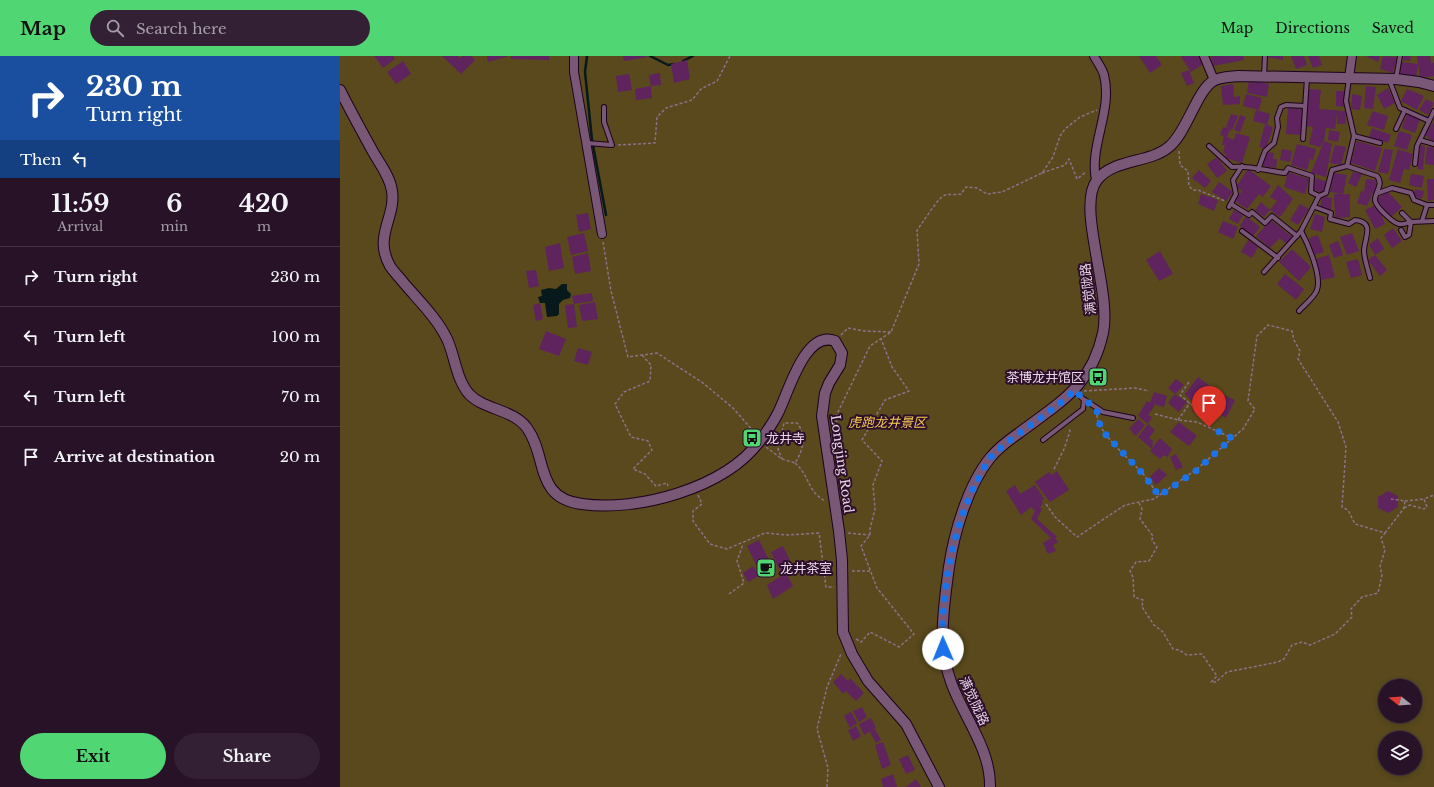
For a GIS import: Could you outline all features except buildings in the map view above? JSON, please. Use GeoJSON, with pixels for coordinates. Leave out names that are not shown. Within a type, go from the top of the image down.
{"type":"FeatureCollection","features":[{"type":"Feature","properties":{"kind":"street"},"geometry":{"type":"LineString","coordinates":[[574,56],[574,72],[588,143],[602,234]]}},
{"type":"Feature","properties":{"kind":"street"},"geometry":{"type":"LineString","coordinates":[[1094,56],[1104,76],[1106,107],[1095,175],[1157,154],[1171,146],[1182,132],[1204,92],[1214,80],[1238,76],[1393,79],[1419,82],[1434,86]]}},
{"type":"Feature","properties":{"kind":"street"},"geometry":{"type":"LineString","coordinates":[[1204,56],[1214,80]]}},
{"type":"Feature","properties":{"kind":"street"},"geometry":{"type":"LineString","coordinates":[[1349,78],[1352,56]]}},
{"type":"Feature","properties":{"kind":"street"},"geometry":{"type":"LineString","coordinates":[[340,90],[390,184],[392,202],[384,229],[385,253],[390,266],[428,311],[446,338],[463,385],[470,394],[479,402],[512,417],[526,427],[531,436],[548,485],[554,493],[562,498],[580,504],[591,505],[632,504],[672,495],[729,470],[743,460],[761,440],[778,414],[806,352],[821,340],[829,338],[837,343]]}},
{"type":"Feature","properties":{"kind":"street","name":"满觉陇路"},"geometry":{"type":"LineString","coordinates":[[990,787],[987,766],[982,748],[951,682],[943,649],[944,615],[952,546],[968,499],[990,458],[1074,390],[1087,372],[1100,344],[1105,315],[1101,275],[1089,211],[1089,198],[1095,175]]}},
{"type":"Feature","properties":{"kind":"street","name":"Longjing Road"},"geometry":{"type":"LineString","coordinates":[[837,343],[842,353],[840,365],[825,393],[822,416],[839,531],[842,571],[843,632],[846,642],[868,681],[906,724],[939,787]]}},
{"type":"Feature","properties":{"kind":"lane"},"geometry":{"type":"LineString","coordinates":[[1264,77],[1265,56]]}},
{"type":"Feature","properties":{"kind":"lane"},"geometry":{"type":"LineString","coordinates":[[1400,56],[1393,79],[1400,108],[1429,120]]}},
{"type":"Feature","properties":{"kind":"lane"},"geometry":{"type":"LineString","coordinates":[[1303,139],[1307,78]]}},
{"type":"Feature","properties":{"kind":"lane"},"geometry":{"type":"LineString","coordinates":[[1347,166],[1354,136],[1346,100],[1349,78]]}},
{"type":"Feature","properties":{"kind":"lane"},"geometry":{"type":"LineString","coordinates":[[1258,170],[1265,151],[1274,143],[1278,127],[1277,118],[1281,107],[1286,105],[1305,106]]}},
{"type":"Feature","properties":{"kind":"lane"},"geometry":{"type":"LineString","coordinates":[[588,143],[612,146],[604,122],[604,107]]}},
{"type":"Feature","properties":{"kind":"lane"},"geometry":{"type":"LineString","coordinates":[[1396,129],[1406,110]]}},
{"type":"Feature","properties":{"kind":"lane"},"geometry":{"type":"LineString","coordinates":[[1415,164],[1420,140],[1434,111]]}},
{"type":"Feature","properties":{"kind":"lane"},"geometry":{"type":"LineString","coordinates":[[1354,136],[1380,143]]}},
{"type":"Feature","properties":{"kind":"lane"},"geometry":{"type":"LineString","coordinates":[[1420,140],[1434,144]]}},
{"type":"Feature","properties":{"kind":"lane"},"geometry":{"type":"LineString","coordinates":[[1209,146],[1232,167],[1242,166],[1258,170],[1285,173],[1288,168],[1312,176],[1310,192],[1319,196],[1326,193],[1332,170],[1347,166],[1376,176],[1380,180],[1375,200],[1394,222],[1401,225],[1411,222],[1434,221]]}},
{"type":"Feature","properties":{"kind":"lane"},"geometry":{"type":"LineString","coordinates":[[1242,166],[1233,180],[1236,194],[1230,205],[1249,215],[1252,212],[1265,223],[1272,216],[1297,236]]}},
{"type":"Feature","properties":{"kind":"lane"},"geometry":{"type":"LineString","coordinates":[[1378,192],[1392,188],[1411,193],[1414,200],[1427,205],[1434,205]]}},
{"type":"Feature","properties":{"kind":"lane"},"geometry":{"type":"LineString","coordinates":[[1264,272],[1301,231],[1315,208],[1319,196]]}},
{"type":"Feature","properties":{"kind":"lane"},"geometry":{"type":"LineString","coordinates":[[1422,221],[1427,205]]}},
{"type":"Feature","properties":{"kind":"lane"},"geometry":{"type":"LineString","coordinates":[[1315,208],[1331,214],[1330,220],[1349,224],[1355,220],[1362,220],[1366,224],[1368,232],[1364,250],[1370,278]]}},
{"type":"Feature","properties":{"kind":"lane"},"geometry":{"type":"LineString","coordinates":[[1402,213],[1411,222]]}},
{"type":"Feature","properties":{"kind":"lane"},"geometry":{"type":"LineString","coordinates":[[1401,230],[1406,237],[1409,236],[1411,222]]}},
{"type":"Feature","properties":{"kind":"lane"},"geometry":{"type":"LineString","coordinates":[[1299,311],[1317,292],[1318,283],[1308,244],[1301,231]]}},
{"type":"Feature","properties":{"kind":"lane"},"geometry":{"type":"LineString","coordinates":[[1242,232],[1278,258]]}},
{"type":"Feature","properties":{"kind":"lane"},"geometry":{"type":"LineString","coordinates":[[1074,390],[1097,410],[1133,418]]}},
{"type":"Feature","properties":{"kind":"lane"},"geometry":{"type":"LineString","coordinates":[[1043,440],[1083,409],[1084,400]]}},
{"type":"Feature","properties":{"kind":"path"},"geometry":{"type":"LineString","coordinates":[[612,146],[655,142],[657,117],[666,108],[692,100],[701,89],[717,81],[730,56]]}},
{"type":"Feature","properties":{"kind":"path"},"geometry":{"type":"LineString","coordinates":[[1042,173],[1053,157],[1060,136],[1065,129],[1080,117],[1106,107]]}},
{"type":"Feature","properties":{"kind":"path"},"geometry":{"type":"LineString","coordinates":[[1180,147],[1178,153],[1180,165],[1188,170],[1189,186],[1193,190],[1198,190],[1230,205]]}},
{"type":"Feature","properties":{"kind":"path"},"geometry":{"type":"LineString","coordinates":[[837,448],[836,416],[870,346],[891,332],[919,264],[917,230],[931,212],[936,201],[944,195],[961,194],[966,187],[977,188],[987,194],[1002,192],[1042,173],[1065,165],[1069,159],[1077,179],[1086,172],[1095,175]]}},
{"type":"Feature","properties":{"kind":"path"},"geometry":{"type":"LineString","coordinates":[[602,234],[611,291],[628,358],[657,353],[703,383],[733,408],[769,451],[782,459],[795,463],[804,471],[808,484],[816,496],[835,507]]}},
{"type":"Feature","properties":{"kind":"path"},"geometry":{"type":"LineString","coordinates":[[1046,504],[1055,517],[1077,537],[1125,505],[1154,499],[1197,470],[1243,429],[1255,409],[1248,401],[1257,336],[1268,325],[1292,331],[1294,340],[1300,351],[1298,359],[1338,422],[1346,447],[1342,507],[1348,510],[1355,524],[1385,533]]}},
{"type":"Feature","properties":{"kind":"path"},"geometry":{"type":"LineString","coordinates":[[837,343],[842,332],[848,328],[864,331],[891,332]]}},
{"type":"Feature","properties":{"kind":"path"},"geometry":{"type":"LineString","coordinates":[[843,632],[861,642],[870,632],[899,647],[914,634],[877,588],[861,546],[870,535],[875,509],[873,485],[882,461],[862,440],[885,400],[909,391],[892,367],[881,339]]}},
{"type":"Feature","properties":{"kind":"path"},"geometry":{"type":"LineString","coordinates":[[642,356],[651,365],[650,381],[624,392],[615,404],[631,437],[648,441],[652,450],[633,469],[645,474],[656,486],[667,483],[672,495]]}},
{"type":"Feature","properties":{"kind":"path"},"geometry":{"type":"LineString","coordinates":[[1189,382],[1180,395],[1192,406],[1201,396]]}},
{"type":"Feature","properties":{"kind":"path"},"geometry":{"type":"LineString","coordinates":[[1074,390],[1099,391],[1135,388],[1149,391]]}},
{"type":"Feature","properties":{"kind":"path"},"geometry":{"type":"LineString","coordinates":[[1178,420],[1190,403]]}},
{"type":"Feature","properties":{"kind":"path"},"geometry":{"type":"LineString","coordinates":[[1097,410],[1098,421],[1106,435],[1145,476],[1159,496]]}},
{"type":"Feature","properties":{"kind":"path"},"geometry":{"type":"LineString","coordinates":[[1155,414],[1178,420],[1197,422],[1232,438]]}},
{"type":"Feature","properties":{"kind":"path"},"geometry":{"type":"LineString","coordinates":[[1054,469],[1068,440],[1070,431],[1067,422]]}},
{"type":"Feature","properties":{"kind":"path"},"geometry":{"type":"LineString","coordinates":[[782,459],[778,449],[784,423],[797,423],[802,429],[803,450],[795,463]]}},
{"type":"Feature","properties":{"kind":"path"},"geometry":{"type":"LineString","coordinates":[[702,483],[696,492],[702,504],[693,511],[693,522],[710,544],[727,550],[765,533],[788,535],[819,533],[826,587],[842,586]]}},
{"type":"Feature","properties":{"kind":"path"},"geometry":{"type":"LineString","coordinates":[[1391,499],[1405,501],[1424,499],[1434,495]]}},
{"type":"Feature","properties":{"kind":"path"},"geometry":{"type":"LineString","coordinates":[[1139,503],[1142,509],[1140,519],[1153,536],[1152,540],[1157,547],[1149,562],[1136,562],[1130,571],[1133,577],[1134,597],[1143,600],[1142,607],[1154,625],[1163,632],[1173,649],[1179,650],[1187,655],[1202,654],[1205,656],[1217,676],[1211,682],[1216,682],[1227,672],[1278,662],[1284,659],[1292,645],[1302,642],[1310,645],[1335,634],[1352,617],[1351,609],[1362,597],[1378,593],[1382,575],[1380,566],[1385,550],[1381,538],[1404,508],[1410,505],[1424,509],[1427,508],[1424,499]]}},
{"type":"Feature","properties":{"kind":"path"},"geometry":{"type":"LineString","coordinates":[[1404,508],[1405,501]]}},
{"type":"Feature","properties":{"kind":"path"},"geometry":{"type":"LineString","coordinates":[[839,531],[870,535]]}},
{"type":"Feature","properties":{"kind":"path"},"geometry":{"type":"LineString","coordinates":[[729,594],[744,583],[737,561],[744,542]]}},
{"type":"Feature","properties":{"kind":"path"},"geometry":{"type":"LineString","coordinates":[[842,571],[870,571]]}},
{"type":"Feature","properties":{"kind":"path"},"geometry":{"type":"LineString","coordinates":[[827,787],[828,768],[817,729],[827,687],[846,642]]}},
{"type":"Feature","properties":{"kind":"green space","name":"虎跑龙井景区"},"geometry":{"type":"Polygon","coordinates":[[[340,56],[1434,56],[1434,787],[340,787],[340,56]]]}},
{"type":"Feature","properties":{"kind":"shaded area"},"geometry":{"type":"Polygon","coordinates":[[[562,284],[567,284],[567,290],[571,294],[570,298],[563,300],[559,304],[559,314],[557,316],[547,317],[545,303],[540,303],[538,297],[542,296],[541,290],[549,288],[556,289],[562,284]]]}},
{"type":"Feature","properties":{"kind":"waterway"},"geometry":{"type":"LineString","coordinates":[[587,56],[585,72],[592,140],[606,215]]}},
{"type":"Feature","properties":{"kind":"waterway"},"geometry":{"type":"LineString","coordinates":[[650,56],[668,65],[674,64]]}},
{"type":"Feature","properties":{"kind":"waterway"},"geometry":{"type":"LineString","coordinates":[[683,61],[693,56]]}},
{"type":"Feature","properties":{"kind":"place","name":"茶博龙井馆区"},"geometry":{"type":"Point","coordinates":[1098,377]}},
{"type":"Feature","properties":{"kind":"place","name":"龙井寺"},"geometry":{"type":"Point","coordinates":[752,438]}},
{"type":"Feature","properties":{"kind":"place","name":"龙井茶室"},"geometry":{"type":"Point","coordinates":[766,568]}},
{"type":"Feature","properties":{"kind":"route"},"geometry":{"type":"LineString","coordinates":[[943,649],[942,634],[949,567],[952,546],[959,522],[978,478],[990,458],[1008,442],[1068,397],[1074,390],[1097,410],[1098,421],[1106,435],[1145,476],[1159,496],[1197,470],[1232,438],[1209,427]]}}]}
